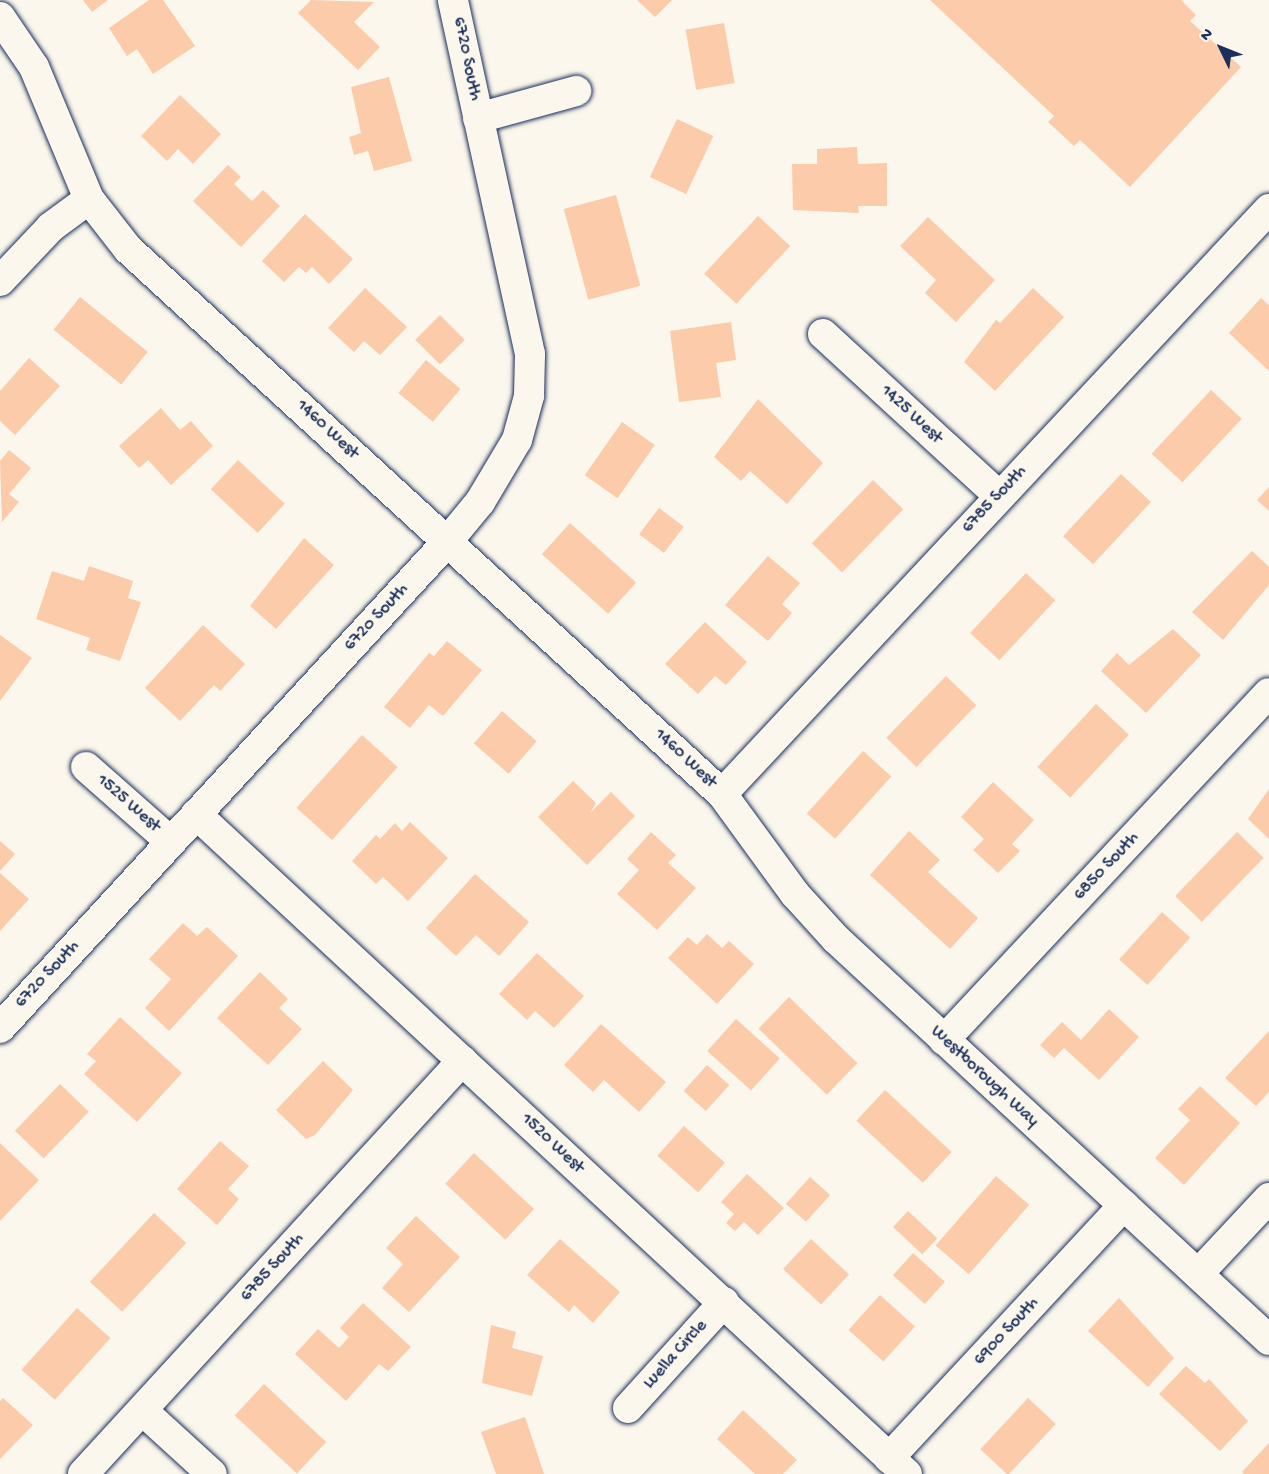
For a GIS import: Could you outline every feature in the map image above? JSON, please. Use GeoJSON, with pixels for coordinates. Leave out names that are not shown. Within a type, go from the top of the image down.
{"type":"FeatureCollection","features":[{"type":"Feature","properties":{"kind":"street","name":"6720 South"},"geometry":{"type":"LineString","coordinates":[[0,1028],[447,542],[500,472],[529,396],[530,354],[453,0]]}},
{"type":"Feature","properties":{"kind":"street","name":"1460 West"},"geometry":{"type":"LineString","coordinates":[[0,17],[34,67],[89,199],[128,249],[722,794]]}},
{"type":"Feature","properties":{"kind":"street","name":"6720 South"},"geometry":{"type":"LineString","coordinates":[[478,118],[576,91]]}},
{"type":"Feature","properties":{"kind":"street"},"geometry":{"type":"LineString","coordinates":[[0,281],[51,227],[89,199]]}},
{"type":"Feature","properties":{"kind":"street","name":"6785 South"},"geometry":{"type":"LineString","coordinates":[[722,794],[1268,208]]}},
{"type":"Feature","properties":{"kind":"street","name":"1425 West"},"geometry":{"type":"LineString","coordinates":[[823,334],[999,496]]}},
{"type":"Feature","properties":{"kind":"street","name":"6850 South"},"geometry":{"type":"LineString","coordinates":[[945,1040],[1269,693]]}},
{"type":"Feature","properties":{"kind":"street","name":"1525 West"},"geometry":{"type":"LineString","coordinates":[[86,767],[171,842]]}},
{"type":"Feature","properties":{"kind":"street","name":"Westborough Way"},"geometry":{"type":"LineString","coordinates":[[722,794],[810,912],[1269,1340]]}},
{"type":"Feature","properties":{"kind":"street","name":"1520 West"},"geometry":{"type":"LineString","coordinates":[[196,814],[898,1466]]}},
{"type":"Feature","properties":{"kind":"street","name":"6785 South"},"geometry":{"type":"LineString","coordinates":[[83,1474],[462,1060]]}},
{"type":"Feature","properties":{"kind":"street"},"geometry":{"type":"LineString","coordinates":[[1198,1274],[1269,1198]]}},
{"type":"Feature","properties":{"kind":"street","name":"6900 South"},"geometry":{"type":"LineString","coordinates":[[898,1466],[1124,1205]]}},
{"type":"Feature","properties":{"kind":"street","name":"Luella Circle"},"geometry":{"type":"LineString","coordinates":[[628,1408],[724,1302]]}},
{"type":"Feature","properties":{"kind":"street"},"geometry":{"type":"LineString","coordinates":[[143,1411],[212,1474]]}},
{"type":"Feature","properties":{"kind":"building"},"geometry":{"type":"Polygon","coordinates":[[[83,0],[108,0],[92,12],[83,0]]]}},
{"type":"Feature","properties":{"kind":"building"},"geometry":{"type":"Polygon","coordinates":[[[149,0],[163,0],[195,46],[153,74],[137,49],[127,56],[109,28],[149,0]]]}},
{"type":"Feature","properties":{"kind":"building"},"geometry":{"type":"Polygon","coordinates":[[[311,0],[374,2],[354,22],[380,47],[358,70],[298,13],[311,0]]]}},
{"type":"Feature","properties":{"kind":"building"},"geometry":{"type":"Polygon","coordinates":[[[637,0],[672,0],[655,17],[637,0]]]}},
{"type":"Feature","properties":{"kind":"building"},"geometry":{"type":"Polygon","coordinates":[[[930,0],[1181,0],[1196,15],[1190,21],[1241,67],[1130,187],[1080,140],[1074,146],[1048,122],[1054,116],[930,0]]]}},
{"type":"Feature","properties":{"kind":"building"},"geometry":{"type":"Polygon","coordinates":[[[724,23],[735,83],[696,90],[686,30],[724,23]]]}},
{"type":"Feature","properties":{"kind":"building"},"geometry":{"type":"Polygon","coordinates":[[[389,77],[412,161],[374,171],[368,151],[354,155],[349,137],[361,133],[351,87],[389,77]]]}},
{"type":"Feature","properties":{"kind":"building"},"geometry":{"type":"Polygon","coordinates":[[[180,95],[221,134],[193,164],[178,149],[167,161],[141,136],[180,95]]]}},
{"type":"Feature","properties":{"kind":"building"},"geometry":{"type":"Polygon","coordinates":[[[677,119],[713,136],[686,194],[650,177],[677,119]]]}},
{"type":"Feature","properties":{"kind":"building"},"geometry":{"type":"Polygon","coordinates":[[[857,147],[858,164],[887,163],[887,206],[858,206],[859,213],[793,210],[792,164],[817,164],[817,149],[857,147]]]}},
{"type":"Feature","properties":{"kind":"building"},"geometry":{"type":"Polygon","coordinates":[[[228,165],[241,177],[234,184],[252,201],[263,190],[280,206],[241,247],[193,201],[228,165]]]}},
{"type":"Feature","properties":{"kind":"building"},"geometry":{"type":"Polygon","coordinates":[[[616,195],[640,286],[588,300],[564,209],[616,195]]]}},
{"type":"Feature","properties":{"kind":"building"},"geometry":{"type":"Polygon","coordinates":[[[305,214],[353,259],[329,284],[312,267],[306,273],[299,267],[284,282],[262,261],[305,214]]]}},
{"type":"Feature","properties":{"kind":"building"},"geometry":{"type":"Polygon","coordinates":[[[758,216],[790,246],[736,304],[704,274],[758,216]]]}},
{"type":"Feature","properties":{"kind":"building"},"geometry":{"type":"Polygon","coordinates":[[[928,217],[995,280],[956,322],[925,293],[936,280],[900,246],[928,217]]]}},
{"type":"Feature","properties":{"kind":"building"},"geometry":{"type":"Polygon","coordinates":[[[365,288],[407,327],[380,355],[364,341],[354,352],[328,328],[365,288]]]}},
{"type":"Feature","properties":{"kind":"building"},"geometry":{"type":"Polygon","coordinates":[[[1033,288],[1064,317],[995,391],[964,362],[996,320],[1000,323],[1033,288]]]}},
{"type":"Feature","properties":{"kind":"building"},"geometry":{"type":"Polygon","coordinates":[[[80,297],[148,352],[121,384],[54,330],[80,297]]]}},
{"type":"Feature","properties":{"kind":"building"},"geometry":{"type":"Polygon","coordinates":[[[1261,298],[1269,305],[1269,371],[1229,333],[1261,298]]]}},
{"type":"Feature","properties":{"kind":"building"},"geometry":{"type":"Polygon","coordinates":[[[440,315],[465,340],[440,364],[415,340],[440,315]]]}},
{"type":"Feature","properties":{"kind":"building"},"geometry":{"type":"Polygon","coordinates":[[[731,322],[736,360],[716,363],[721,397],[679,402],[670,331],[731,322]]]}},
{"type":"Feature","properties":{"kind":"building"},"geometry":{"type":"Polygon","coordinates":[[[29,358],[60,386],[15,435],[0,421],[0,391],[29,358]]]}},
{"type":"Feature","properties":{"kind":"building"},"geometry":{"type":"Polygon","coordinates":[[[426,360],[460,389],[433,422],[398,393],[426,360]]]}},
{"type":"Feature","properties":{"kind":"building"},"geometry":{"type":"Polygon","coordinates":[[[1211,390],[1242,419],[1182,482],[1152,454],[1211,390]]]}},
{"type":"Feature","properties":{"kind":"building"},"geometry":{"type":"Polygon","coordinates":[[[758,399],[823,463],[787,504],[750,471],[741,481],[714,457],[758,399]]]}},
{"type":"Feature","properties":{"kind":"building"},"geometry":{"type":"Polygon","coordinates":[[[161,408],[180,430],[191,421],[213,446],[171,485],[148,460],[139,468],[119,446],[161,408]]]}},
{"type":"Feature","properties":{"kind":"building"},"geometry":{"type":"Polygon","coordinates":[[[622,422],[655,445],[617,498],[585,475],[622,422]]]}},
{"type":"Feature","properties":{"kind":"building"},"geometry":{"type":"Polygon","coordinates":[[[9,450],[31,468],[9,494],[19,502],[2,522],[0,461],[9,450]]]}},
{"type":"Feature","properties":{"kind":"building"},"geometry":{"type":"Polygon","coordinates":[[[238,460],[285,504],[258,533],[211,489],[238,460]]]}},
{"type":"Feature","properties":{"kind":"building"},"geometry":{"type":"Polygon","coordinates":[[[1121,474],[1151,502],[1093,564],[1063,536],[1121,474]]]}},
{"type":"Feature","properties":{"kind":"building"},"geometry":{"type":"Polygon","coordinates":[[[873,480],[903,509],[842,572],[812,543],[873,480]]]}},
{"type":"Feature","properties":{"kind":"building"},"geometry":{"type":"Polygon","coordinates":[[[1269,487],[1269,511],[1257,500],[1269,487]]]}},
{"type":"Feature","properties":{"kind":"building"},"geometry":{"type":"Polygon","coordinates":[[[659,508],[684,527],[664,553],[639,534],[659,508]]]}},
{"type":"Feature","properties":{"kind":"building"},"geometry":{"type":"Polygon","coordinates":[[[570,523],[636,583],[608,614],[542,554],[570,523]]]}},
{"type":"Feature","properties":{"kind":"building"},"geometry":{"type":"Polygon","coordinates":[[[304,538],[334,565],[276,629],[250,606],[304,538]]]}},
{"type":"Feature","properties":{"kind":"building"},"geometry":{"type":"Polygon","coordinates":[[[1252,551],[1269,567],[1269,585],[1223,640],[1192,612],[1252,551]]]}},
{"type":"Feature","properties":{"kind":"building"},"geometry":{"type":"Polygon","coordinates":[[[768,556],[800,583],[782,604],[792,613],[768,641],[725,605],[768,556]]]}},
{"type":"Feature","properties":{"kind":"building"},"geometry":{"type":"Polygon","coordinates":[[[89,566],[133,581],[128,598],[141,602],[120,661],[86,650],[90,638],[36,619],[52,571],[84,581],[89,566]]]}},
{"type":"Feature","properties":{"kind":"building"},"geometry":{"type":"Polygon","coordinates":[[[1026,573],[1055,600],[999,660],[970,633],[1026,573]]]}},
{"type":"Feature","properties":{"kind":"building"},"geometry":{"type":"Polygon","coordinates":[[[705,622],[747,662],[726,685],[715,676],[698,694],[665,664],[705,622]]]}},
{"type":"Feature","properties":{"kind":"building"},"geometry":{"type":"Polygon","coordinates":[[[203,625],[245,664],[220,691],[214,685],[180,721],[145,688],[203,625]]]}},
{"type":"Feature","properties":{"kind":"building"},"geometry":{"type":"Polygon","coordinates":[[[1173,629],[1201,655],[1146,713],[1101,671],[1117,653],[1129,665],[1173,629]]]}},
{"type":"Feature","properties":{"kind":"building"},"geometry":{"type":"Polygon","coordinates":[[[0,635],[32,658],[0,701],[0,635]]]}},
{"type":"Feature","properties":{"kind":"building"},"geometry":{"type":"Polygon","coordinates":[[[447,641],[482,670],[443,716],[429,705],[410,728],[384,707],[429,653],[434,656],[447,641]]]}},
{"type":"Feature","properties":{"kind":"building"},"geometry":{"type":"Polygon","coordinates":[[[946,676],[976,705],[916,767],[886,738],[946,676]]]}},
{"type":"Feature","properties":{"kind":"building"},"geometry":{"type":"Polygon","coordinates":[[[1096,704],[1129,735],[1070,798],[1037,767],[1096,704]]]}},
{"type":"Feature","properties":{"kind":"building"},"geometry":{"type":"Polygon","coordinates":[[[502,711],[537,741],[509,774],[474,743],[502,711]]]}},
{"type":"Feature","properties":{"kind":"building"},"geometry":{"type":"Polygon","coordinates":[[[362,735],[398,767],[332,840],[296,808],[362,735]]]}},
{"type":"Feature","properties":{"kind":"building"},"geometry":{"type":"Polygon","coordinates":[[[863,751],[891,776],[835,839],[807,813],[863,751]]]}},
{"type":"Feature","properties":{"kind":"building"},"geometry":{"type":"Polygon","coordinates":[[[573,781],[596,803],[590,813],[611,792],[635,816],[587,865],[538,817],[573,781]]]}},
{"type":"Feature","properties":{"kind":"building"},"geometry":{"type":"Polygon","coordinates":[[[993,782],[1034,820],[1012,844],[1020,851],[998,873],[973,850],[984,839],[961,817],[993,782]]]}},
{"type":"Feature","properties":{"kind":"building"},"geometry":{"type":"Polygon","coordinates":[[[1269,789],[1269,839],[1248,819],[1269,789]]]}},
{"type":"Feature","properties":{"kind":"building"},"geometry":{"type":"Polygon","coordinates":[[[410,822],[448,858],[408,901],[383,877],[376,884],[352,861],[376,835],[380,839],[395,823],[402,831],[410,822]]]}},
{"type":"Feature","properties":{"kind":"building"},"geometry":{"type":"Polygon","coordinates":[[[909,831],[940,860],[928,872],[978,918],[950,949],[870,875],[909,831]]]}},
{"type":"Feature","properties":{"kind":"building"},"geometry":{"type":"Polygon","coordinates":[[[651,832],[676,855],[668,863],[696,888],[657,930],[617,894],[639,870],[627,859],[651,832]]]}},
{"type":"Feature","properties":{"kind":"building"},"geometry":{"type":"Polygon","coordinates":[[[1237,832],[1264,858],[1202,922],[1175,896],[1237,832]]]}},
{"type":"Feature","properties":{"kind":"building"},"geometry":{"type":"Polygon","coordinates":[[[0,841],[15,854],[0,871],[0,841]]]}},
{"type":"Feature","properties":{"kind":"building"},"geometry":{"type":"Polygon","coordinates":[[[0,873],[29,899],[0,931],[0,873]]]}},
{"type":"Feature","properties":{"kind":"building"},"geometry":{"type":"Polygon","coordinates":[[[475,874],[529,922],[499,956],[476,935],[456,956],[426,928],[475,874]]]}},
{"type":"Feature","properties":{"kind":"building"},"geometry":{"type":"Polygon","coordinates":[[[1162,912],[1190,937],[1147,985],[1119,960],[1162,912]]]}},
{"type":"Feature","properties":{"kind":"building"},"geometry":{"type":"Polygon","coordinates":[[[183,923],[197,936],[207,927],[238,956],[169,1031],[145,1008],[171,979],[149,959],[183,923]]]}},
{"type":"Feature","properties":{"kind":"building"},"geometry":{"type":"Polygon","coordinates":[[[707,934],[722,948],[729,941],[754,964],[717,1004],[668,958],[688,937],[697,945],[707,934]]]}},
{"type":"Feature","properties":{"kind":"building"},"geometry":{"type":"Polygon","coordinates":[[[537,953],[584,996],[554,1028],[535,1011],[527,1020],[499,994],[537,953]]]}},
{"type":"Feature","properties":{"kind":"building"},"geometry":{"type":"Polygon","coordinates":[[[260,972],[288,999],[279,1008],[302,1029],[268,1065],[217,1018],[260,972]]]}},
{"type":"Feature","properties":{"kind":"building"},"geometry":{"type":"Polygon","coordinates":[[[789,997],[857,1063],[827,1095],[758,1029],[789,997]]]}},
{"type":"Feature","properties":{"kind":"building"},"geometry":{"type":"Polygon","coordinates":[[[1109,1009],[1139,1037],[1099,1080],[1064,1048],[1054,1058],[1040,1045],[1062,1022],[1081,1040],[1109,1009]]]}},
{"type":"Feature","properties":{"kind":"building"},"geometry":{"type":"Polygon","coordinates":[[[120,1017],[182,1073],[137,1122],[84,1074],[96,1061],[87,1054],[120,1017]]]}},
{"type":"Feature","properties":{"kind":"building"},"geometry":{"type":"Polygon","coordinates":[[[736,1019],[780,1058],[751,1090],[707,1051],[736,1019]]]}},
{"type":"Feature","properties":{"kind":"building"},"geometry":{"type":"Polygon","coordinates":[[[601,1024],[666,1082],[639,1112],[604,1080],[593,1092],[564,1065],[601,1024]]]}},
{"type":"Feature","properties":{"kind":"building"},"geometry":{"type":"Polygon","coordinates":[[[1269,1031],[1269,1092],[1256,1106],[1225,1078],[1269,1031]]]}},
{"type":"Feature","properties":{"kind":"building"},"geometry":{"type":"Polygon","coordinates":[[[323,1061],[353,1090],[315,1135],[306,1139],[276,1110],[323,1061]]]}},
{"type":"Feature","properties":{"kind":"building"},"geometry":{"type":"Polygon","coordinates":[[[707,1065],[729,1085],[706,1111],[684,1091],[707,1065]]]}},
{"type":"Feature","properties":{"kind":"building"},"geometry":{"type":"Polygon","coordinates":[[[60,1084],[89,1112],[44,1159],[15,1131],[60,1084]]]}},
{"type":"Feature","properties":{"kind":"building"},"geometry":{"type":"Polygon","coordinates":[[[1200,1086],[1240,1123],[1184,1185],[1155,1158],[1190,1120],[1178,1109],[1200,1086]]]}},
{"type":"Feature","properties":{"kind":"building"},"geometry":{"type":"Polygon","coordinates":[[[885,1090],[952,1152],[923,1183],[856,1121],[885,1090]]]}},
{"type":"Feature","properties":{"kind":"building"},"geometry":{"type":"Polygon","coordinates":[[[684,1126],[725,1163],[698,1193],[657,1156],[684,1126]]]}},
{"type":"Feature","properties":{"kind":"building"},"geometry":{"type":"Polygon","coordinates":[[[220,1141],[249,1166],[228,1189],[239,1199],[217,1225],[177,1189],[220,1141]]]}},
{"type":"Feature","properties":{"kind":"building"},"geometry":{"type":"Polygon","coordinates":[[[0,1143],[39,1180],[0,1221],[0,1143]]]}},
{"type":"Feature","properties":{"kind":"building"},"geometry":{"type":"Polygon","coordinates":[[[474,1153],[534,1209],[505,1240],[445,1184],[474,1153]]]}},
{"type":"Feature","properties":{"kind":"building"},"geometry":{"type":"Polygon","coordinates":[[[747,1174],[784,1208],[758,1235],[744,1222],[735,1231],[726,1223],[734,1214],[721,1202],[747,1174]]]}},
{"type":"Feature","properties":{"kind":"building"},"geometry":{"type":"Polygon","coordinates":[[[996,1176],[1029,1205],[969,1274],[936,1245],[996,1176]]]}},
{"type":"Feature","properties":{"kind":"building"},"geometry":{"type":"Polygon","coordinates":[[[810,1177],[830,1195],[806,1222],[786,1204],[810,1177]]]}},
{"type":"Feature","properties":{"kind":"building"},"geometry":{"type":"Polygon","coordinates":[[[908,1211],[937,1238],[922,1254],[893,1227],[908,1211]]]}},
{"type":"Feature","properties":{"kind":"building"},"geometry":{"type":"Polygon","coordinates":[[[154,1213],[186,1243],[122,1312],[90,1282],[154,1213]]]}},
{"type":"Feature","properties":{"kind":"building"},"geometry":{"type":"Polygon","coordinates":[[[416,1216],[460,1257],[409,1312],[382,1288],[403,1264],[386,1248],[416,1216]]]}},
{"type":"Feature","properties":{"kind":"building"},"geometry":{"type":"Polygon","coordinates":[[[560,1239],[620,1292],[593,1323],[574,1305],[569,1312],[527,1275],[560,1239]]]}},
{"type":"Feature","properties":{"kind":"building"},"geometry":{"type":"Polygon","coordinates":[[[811,1239],[849,1274],[821,1304],[783,1269],[811,1239]]]}},
{"type":"Feature","properties":{"kind":"building"},"geometry":{"type":"Polygon","coordinates":[[[913,1253],[945,1282],[925,1304],[893,1275],[913,1253]]]}},
{"type":"Feature","properties":{"kind":"building"},"geometry":{"type":"Polygon","coordinates":[[[880,1295],[915,1326],[883,1361],[849,1330],[880,1295]]]}},
{"type":"Feature","properties":{"kind":"building"},"geometry":{"type":"Polygon","coordinates":[[[1119,1298],[1174,1358],[1148,1387],[1088,1331],[1119,1298]]]}},
{"type":"Feature","properties":{"kind":"building"},"geometry":{"type":"Polygon","coordinates":[[[363,1303],[411,1347],[388,1371],[379,1364],[346,1401],[295,1354],[318,1329],[339,1348],[349,1337],[340,1328],[363,1303]]]}},
{"type":"Feature","properties":{"kind":"building"},"geometry":{"type":"Polygon","coordinates":[[[77,1308],[110,1338],[55,1400],[21,1370],[77,1308]]]}},
{"type":"Feature","properties":{"kind":"building"},"geometry":{"type":"Polygon","coordinates":[[[491,1325],[516,1332],[512,1348],[543,1356],[532,1396],[482,1383],[491,1325]]]}},
{"type":"Feature","properties":{"kind":"building"},"geometry":{"type":"Polygon","coordinates":[[[1186,1366],[1205,1383],[1209,1379],[1248,1421],[1220,1451],[1159,1394],[1186,1366]]]}},
{"type":"Feature","properties":{"kind":"building"},"geometry":{"type":"Polygon","coordinates":[[[264,1384],[326,1442],[297,1473],[235,1415],[264,1384]]]}},
{"type":"Feature","properties":{"kind":"building"},"geometry":{"type":"Polygon","coordinates":[[[3,1398],[33,1425],[0,1459],[0,1401],[3,1398]]]}},
{"type":"Feature","properties":{"kind":"building"},"geometry":{"type":"Polygon","coordinates":[[[1028,1398],[1056,1424],[1009,1474],[980,1449],[1028,1398]]]}},
{"type":"Feature","properties":{"kind":"building"},"geometry":{"type":"Polygon","coordinates":[[[743,1410],[797,1460],[783,1474],[755,1474],[717,1439],[743,1410]]]}},
{"type":"Feature","properties":{"kind":"building"},"geometry":{"type":"Polygon","coordinates":[[[525,1417],[544,1474],[496,1474],[481,1432],[525,1417]]]}},
{"type":"Feature","properties":{"kind":"building"},"geometry":{"type":"Polygon","coordinates":[[[1269,1443],[1269,1474],[1244,1474],[1242,1472],[1269,1443]]]}}]}
